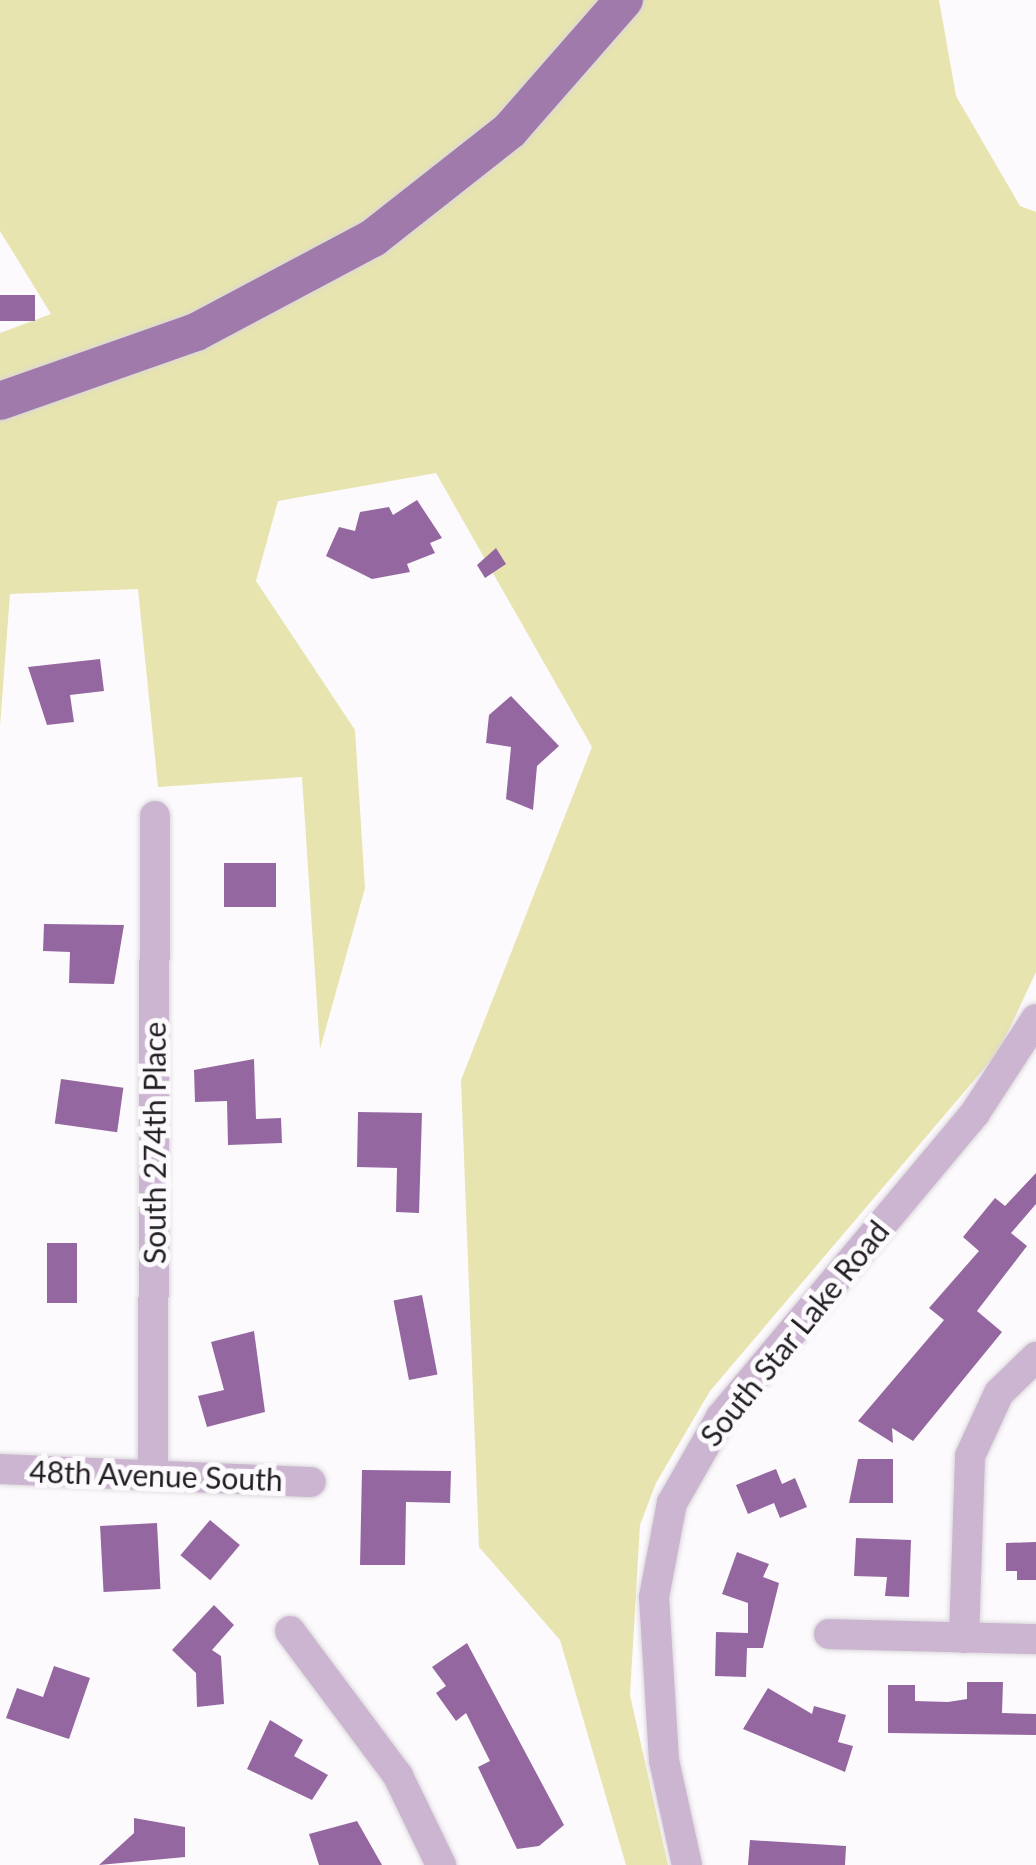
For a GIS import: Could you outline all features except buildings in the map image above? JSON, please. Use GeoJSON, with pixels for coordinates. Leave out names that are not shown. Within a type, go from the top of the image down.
{"type":"FeatureCollection","features":[{"type":"Feature","properties":{"kind":"main road"},"geometry":{"type":"LineString","coordinates":[[0,401],[196,332],[373,238],[510,130],[624,0]]}},
{"type":"Feature","properties":{"kind":"street","name":"South 274th Place"},"geometry":{"type":"LineString","coordinates":[[153,1471],[155,816]]}},
{"type":"Feature","properties":{"kind":"street","name":"South Star Lake Road"},"geometry":{"type":"LineString","coordinates":[[687,1865],[664,1760],[654,1597],[672,1503],[720,1418],[975,1113],[1036,1019]]}},
{"type":"Feature","properties":{"kind":"street"},"geometry":{"type":"LineString","coordinates":[[964,1638],[970,1456],[990,1407],[1029,1362]]}},
{"type":"Feature","properties":{"kind":"street","name":"48th Avenue South"},"geometry":{"type":"LineString","coordinates":[[0,1469],[153,1471],[311,1482]]}},
{"type":"Feature","properties":{"kind":"street"},"geometry":{"type":"LineString","coordinates":[[290,1631],[398,1776],[441,1865]]}},
{"type":"Feature","properties":{"kind":"street"},"geometry":{"type":"LineString","coordinates":[[828,1634],[1036,1639]]}},
{"type":"Feature","properties":{"kind":"shaded area"},"geometry":{"type":"Polygon","coordinates":[[[0,0],[939,0],[956,96],[1020,206],[1036,212],[1036,972],[999,1051],[710,1391],[656,1483],[640,1525],[630,1695],[668,1865],[626,1865],[560,1640],[479,1547],[461,1080],[592,747],[436,473],[278,501],[256,581],[355,730],[365,888],[320,1049],[302,777],[158,787],[138,589],[10,594],[0,726],[0,333],[51,314],[0,231],[0,0]]]}}]}
